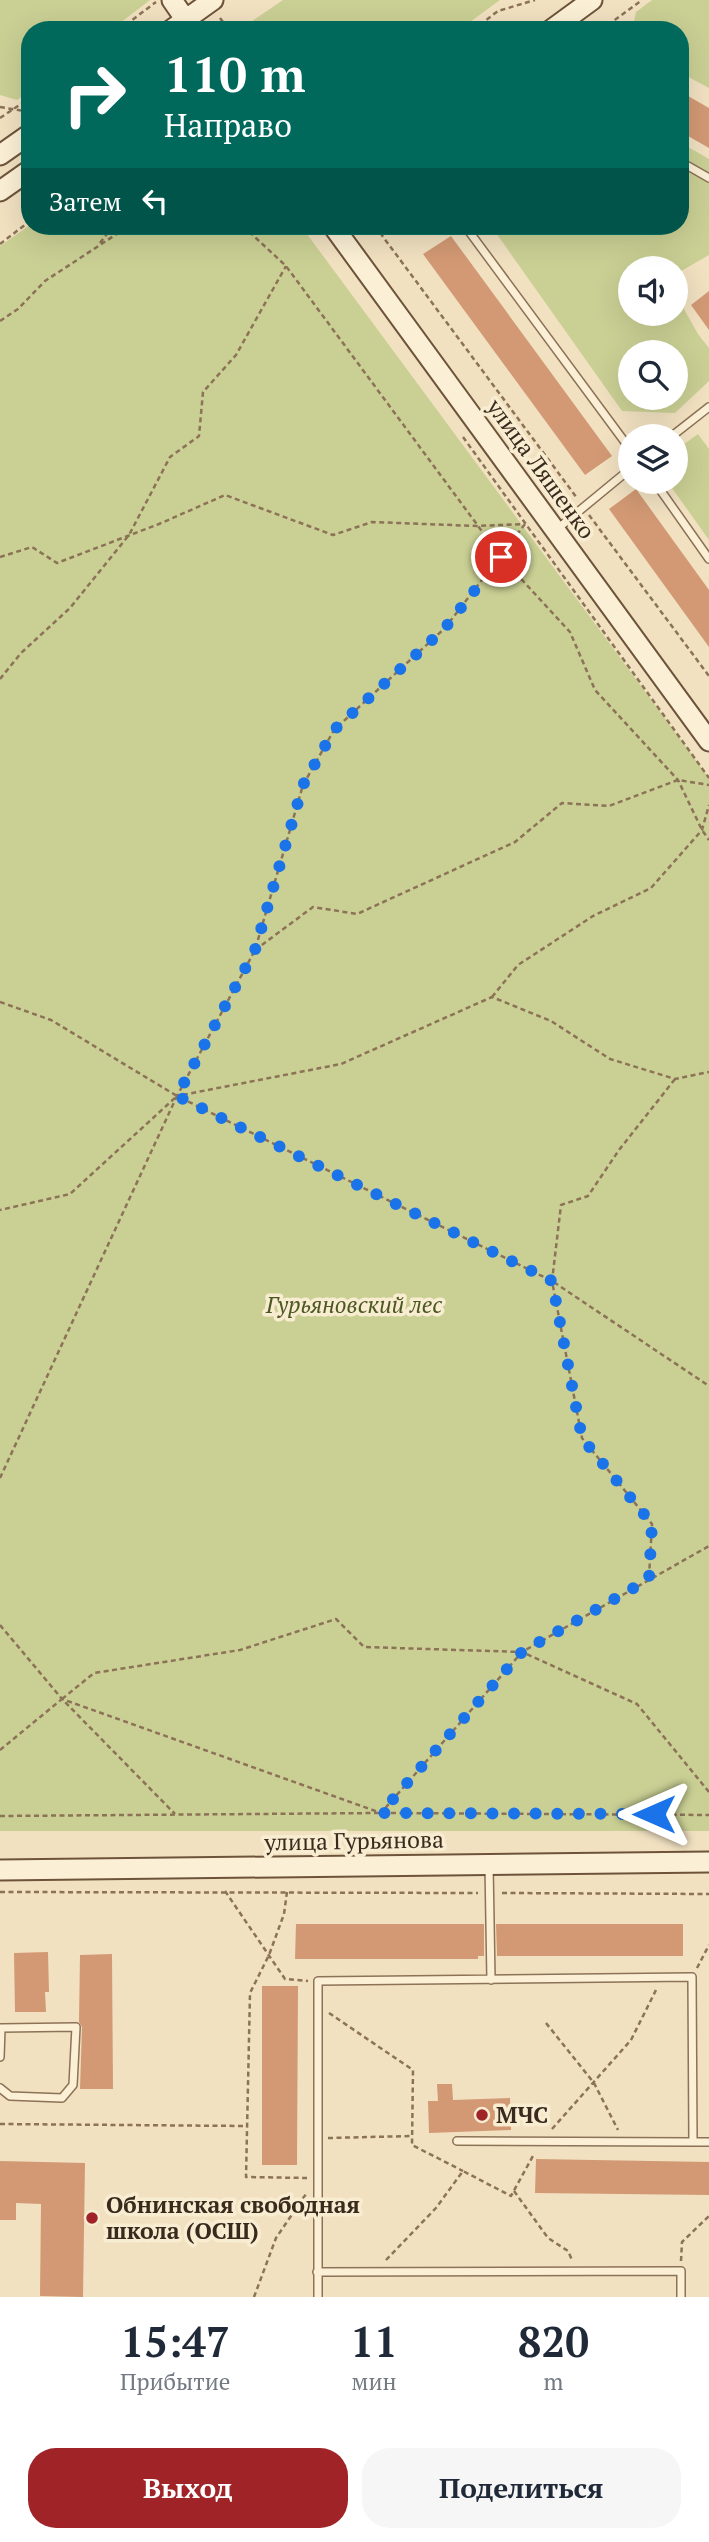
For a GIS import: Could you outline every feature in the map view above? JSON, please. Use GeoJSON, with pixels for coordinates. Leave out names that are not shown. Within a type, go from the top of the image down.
{"type":"FeatureCollection","features":[{"type":"Feature","properties":{"kind":"main road"},"geometry":{"type":"LineString","coordinates":[[172,0],[181,21]]}},
{"type":"Feature","properties":{"kind":"main road"},"geometry":{"type":"LineString","coordinates":[[189,21],[213,0]]}},
{"type":"Feature","properties":{"kind":"main road"},"geometry":{"type":"LineString","coordinates":[[563,21],[592,0]]}},
{"type":"Feature","properties":{"kind":"main road"},"geometry":{"type":"LineString","coordinates":[[0,155],[21,140]]}},
{"type":"Feature","properties":{"kind":"main road"},"geometry":{"type":"LineString","coordinates":[[1,189],[21,176]]}},
{"type":"Feature","properties":{"kind":"main road","name":"улица Ляшенко"},"geometry":{"type":"LineString","coordinates":[[329,235],[555,530],[709,741]]}},
{"type":"Feature","properties":{"kind":"main road","name":"улица Гурьянова"},"geometry":{"type":"LineString","coordinates":[[0,1870],[709,1862]]}},
{"type":"Feature","properties":{"kind":"lane"},"geometry":{"type":"LineString","coordinates":[[689,167],[709,178]]}},
{"type":"Feature","properties":{"kind":"lane"},"geometry":{"type":"LineString","coordinates":[[472,235],[618,433]]}},
{"type":"Feature","properties":{"kind":"lane"},"geometry":{"type":"LineString","coordinates":[[687,424],[709,407]]}},
{"type":"Feature","properties":{"kind":"lane"},"geometry":{"type":"LineString","coordinates":[[555,530],[618,478]]}},
{"type":"Feature","properties":{"kind":"lane"},"geometry":{"type":"LineString","coordinates":[[663,494],[709,559]]}},
{"type":"Feature","properties":{"kind":"lane"},"geometry":{"type":"LineString","coordinates":[[489,1863],[491,1980]]}},
{"type":"Feature","properties":{"kind":"lane"},"geometry":{"type":"LineString","coordinates":[[318,2297],[318,1982],[692,1977],[692,2142]]}},
{"type":"Feature","properties":{"kind":"lane"},"geometry":{"type":"LineString","coordinates":[[0,2057],[1,2028],[76,2027],[73,2085],[62,2098],[10,2096],[0,2088]]}},
{"type":"Feature","properties":{"kind":"lane"},"geometry":{"type":"LineString","coordinates":[[457,2141],[709,2142]]}},
{"type":"Feature","properties":{"kind":"lane"},"geometry":{"type":"LineString","coordinates":[[317,2272],[681,2271],[681,2297]]}},
{"type":"Feature","properties":{"kind":"path"},"geometry":{"type":"LineString","coordinates":[[131,21],[159,0]]}},
{"type":"Feature","properties":{"kind":"path"},"geometry":{"type":"LineString","coordinates":[[485,21],[498,11],[535,0]]}},
{"type":"Feature","properties":{"kind":"path"},"geometry":{"type":"LineString","coordinates":[[613,21],[642,0]]}},
{"type":"Feature","properties":{"kind":"path"},"geometry":{"type":"LineString","coordinates":[[0,118],[21,105]]}},
{"type":"Feature","properties":{"kind":"path"},"geometry":{"type":"LineString","coordinates":[[0,107],[21,111]]}},
{"type":"Feature","properties":{"kind":"path"},"geometry":{"type":"LineString","coordinates":[[0,244],[21,228]]}},
{"type":"Feature","properties":{"kind":"path"},"geometry":{"type":"LineString","coordinates":[[98,246],[106,235]]}},
{"type":"Feature","properties":{"kind":"path"},"geometry":{"type":"LineString","coordinates":[[0,321],[18,309],[45,281],[115,235]]}},
{"type":"Feature","properties":{"kind":"path"},"geometry":{"type":"LineString","coordinates":[[253,235],[286,266],[501,557],[570,632],[594,690],[678,780],[709,840]]}},
{"type":"Feature","properties":{"kind":"path"},"geometry":{"type":"LineString","coordinates":[[382,235],[709,677]]}},
{"type":"Feature","properties":{"kind":"path"},"geometry":{"type":"LineString","coordinates":[[0,679],[22,653],[70,608],[129,535],[170,457],[199,436],[203,392],[236,355],[286,266]]}},
{"type":"Feature","properties":{"kind":"path"},"geometry":{"type":"LineString","coordinates":[[462,435],[709,778]]}},
{"type":"Feature","properties":{"kind":"path"},"geometry":{"type":"LineString","coordinates":[[0,557],[32,547],[57,563],[225,495],[333,535],[372,522],[477,526],[526,524]]}},
{"type":"Feature","properties":{"kind":"path"},"geometry":{"type":"LineString","coordinates":[[0,1478],[177,1096],[255,950],[303,785],[334,730],[445,628],[526,524]]}},
{"type":"Feature","properties":{"kind":"path"},"geometry":{"type":"LineString","coordinates":[[255,950],[313,907],[357,914],[515,842],[562,803],[609,806],[678,780],[709,785]]}},
{"type":"Feature","properties":{"kind":"path"},"geometry":{"type":"LineString","coordinates":[[0,1210],[70,1194],[177,1096],[341,1064],[492,997],[518,965],[593,916],[651,888],[702,830],[709,805]]}},
{"type":"Feature","properties":{"kind":"path"},"geometry":{"type":"LineString","coordinates":[[492,997],[551,1021],[610,1059],[675,1079],[709,1073]]}},
{"type":"Feature","properties":{"kind":"path"},"geometry":{"type":"LineString","coordinates":[[0,1002],[51,1020],[177,1096],[552,1281],[709,1387]]}},
{"type":"Feature","properties":{"kind":"path"},"geometry":{"type":"LineString","coordinates":[[649,1579],[652,1524],[582,1438],[552,1281],[561,1205],[588,1196],[619,1150],[675,1079]]}},
{"type":"Feature","properties":{"kind":"path"},"geometry":{"type":"LineString","coordinates":[[381,1813],[522,1652],[709,1546]]}},
{"type":"Feature","properties":{"kind":"path"},"geometry":{"type":"LineString","coordinates":[[0,1750],[94,1673],[240,1650],[336,1619],[364,1647],[522,1652],[637,1704],[709,1792]]}},
{"type":"Feature","properties":{"kind":"path"},"geometry":{"type":"LineString","coordinates":[[0,1625],[62,1699],[175,1815]]}},
{"type":"Feature","properties":{"kind":"path"},"geometry":{"type":"LineString","coordinates":[[62,1699],[381,1813]]}},
{"type":"Feature","properties":{"kind":"path"},"geometry":{"type":"LineString","coordinates":[[0,1816],[381,1813],[709,1815]]}},
{"type":"Feature","properties":{"kind":"path"},"geometry":{"type":"LineString","coordinates":[[225,1891],[285,1979],[318,1982]]}},
{"type":"Feature","properties":{"kind":"path"},"geometry":{"type":"LineString","coordinates":[[0,1892],[709,1894]]}},
{"type":"Feature","properties":{"kind":"path"},"geometry":{"type":"LineString","coordinates":[[287,1892],[284,1914],[269,1955],[250,1993],[246,2177],[317,2178]]}},
{"type":"Feature","properties":{"kind":"path"},"geometry":{"type":"LineString","coordinates":[[692,1977],[709,1945]]}},
{"type":"Feature","properties":{"kind":"path"},"geometry":{"type":"LineString","coordinates":[[318,2005],[413,2070],[412,2145],[463,2171]]}},
{"type":"Feature","properties":{"kind":"path"},"geometry":{"type":"LineString","coordinates":[[546,2023],[594,2083],[625,2142]]}},
{"type":"Feature","properties":{"kind":"path"},"geometry":{"type":"LineString","coordinates":[[0,2124],[246,2126]]}},
{"type":"Feature","properties":{"kind":"path"},"geometry":{"type":"LineString","coordinates":[[317,2138],[412,2136]]}},
{"type":"Feature","properties":{"kind":"path"},"geometry":{"type":"LineString","coordinates":[[254,2297],[276,2238],[317,2178]]}},
{"type":"Feature","properties":{"kind":"path"},"geometry":{"type":"LineString","coordinates":[[514,2191],[548,2238],[568,2251],[578,2272]]}},
{"type":"Feature","properties":{"kind":"path"},"geometry":{"type":"LineString","coordinates":[[681,2271],[682,2242],[709,2216]]}},
{"type":"Feature","properties":{"kind":"green space"},"geometry":{"type":"Polygon","coordinates":[[[0,0],[150,0],[123,21],[21,21],[21,97],[17,100],[0,95],[0,0]]]}},
{"type":"Feature","properties":{"kind":"green space"},"geometry":{"type":"Polygon","coordinates":[[[283,0],[500,0],[471,21],[252,21],[283,0]]]}},
{"type":"Feature","properties":{"kind":"green space"},"geometry":{"type":"Polygon","coordinates":[[[652,0],[709,0],[709,88],[689,77],[689,21],[634,21],[636,12],[652,0]]]}},
{"type":"Feature","properties":{"kind":"green space"},"geometry":{"type":"Polygon","coordinates":[[[689,148],[709,159],[709,255],[688,267],[688,256],[618,256],[618,326],[688,326],[688,316],[709,348],[709,381],[688,401],[688,340],[618,340],[618,405],[497,235],[689,235],[689,148]]]}},
{"type":"Feature","properties":{"kind":"green space","name":"Гурьяновский лес"},"geometry":{"type":"Polygon","coordinates":[[[21,231],[21,235],[308,235],[709,778],[709,1831],[0,1831],[0,246],[21,231]]]}},
{"type":"Feature","properties":{"kind":"green space"},"geometry":{"type":"Polygon","coordinates":[[[621,410],[678,410],[675,413],[622,411],[621,410]]]}},
{"type":"Feature","properties":{"kind":"green space"},"geometry":{"type":"Polygon","coordinates":[[[698,434],[709,449],[709,540],[676,494],[688,494],[688,441],[698,434]]]}},
{"type":"Feature","properties":{"kind":"building"},"geometry":{"type":"Polygon","coordinates":[[[689,97],[709,108],[709,148],[689,137],[689,97]]]}},
{"type":"Feature","properties":{"kind":"building"},"geometry":{"type":"Polygon","coordinates":[[[451,236],[612,456],[585,475],[423,254],[451,236]]]}},
{"type":"Feature","properties":{"kind":"building"},"geometry":{"type":"Polygon","coordinates":[[[709,291],[709,330],[691,305],[709,291]]]}},
{"type":"Feature","properties":{"kind":"building"},"geometry":{"type":"Polygon","coordinates":[[[629,494],[640,494],[709,590],[709,647],[609,509],[629,494]]]}},
{"type":"Feature","properties":{"kind":"building"},"geometry":{"type":"Polygon","coordinates":[[[296,1924],[484,1924],[484,1956],[478,1956],[478,1959],[295,1959],[296,1924]]]}},
{"type":"Feature","properties":{"kind":"building"},"geometry":{"type":"Polygon","coordinates":[[[496,1924],[683,1924],[683,1956],[497,1956],[496,1924]]]}},
{"type":"Feature","properties":{"kind":"building"},"geometry":{"type":"Polygon","coordinates":[[[48,1952],[49,1992],[45,1992],[46,2012],[15,2012],[14,1953],[48,1952]]]}},
{"type":"Feature","properties":{"kind":"building"},"geometry":{"type":"Polygon","coordinates":[[[112,1954],[113,2089],[80,2089],[80,1955],[112,1954]]]}},
{"type":"Feature","properties":{"kind":"building"},"geometry":{"type":"Polygon","coordinates":[[[262,1986],[298,1986],[297,2165],[262,2165],[262,1986]]]}},
{"type":"Feature","properties":{"kind":"building","name":"МЧС"},"geometry":{"type":"Polygon","coordinates":[[[437,2084],[452,2084],[453,2100],[510,2098],[511,2130],[429,2133],[428,2101],[438,2101],[437,2084]]]}},
{"type":"Feature","properties":{"kind":"building"},"geometry":{"type":"Polygon","coordinates":[[[536,2159],[709,2162],[709,2195],[535,2193],[536,2159]]]}},
{"type":"Feature","properties":{"kind":"building"},"geometry":{"type":"Polygon","coordinates":[[[0,2161],[85,2163],[83,2297],[40,2296],[41,2204],[16,2203],[16,2220],[0,2220],[0,2161]]]}},
{"type":"Feature","properties":{"kind":"place","name":"МЧС"},"geometry":{"type":"Point","coordinates":[482,2115]}},
{"type":"Feature","properties":{"kind":"place","name":"Обнинская свободная школа (ОСШ)"},"geometry":{"type":"Point","coordinates":[92,2218]}},
{"type":"Feature","properties":{"kind":"route"},"geometry":{"type":"LineString","coordinates":[[501,557],[445,628],[334,730],[303,785],[255,950],[177,1096],[552,1281],[582,1438],[652,1524],[649,1579],[522,1652],[381,1813],[654,1814]]}}]}
